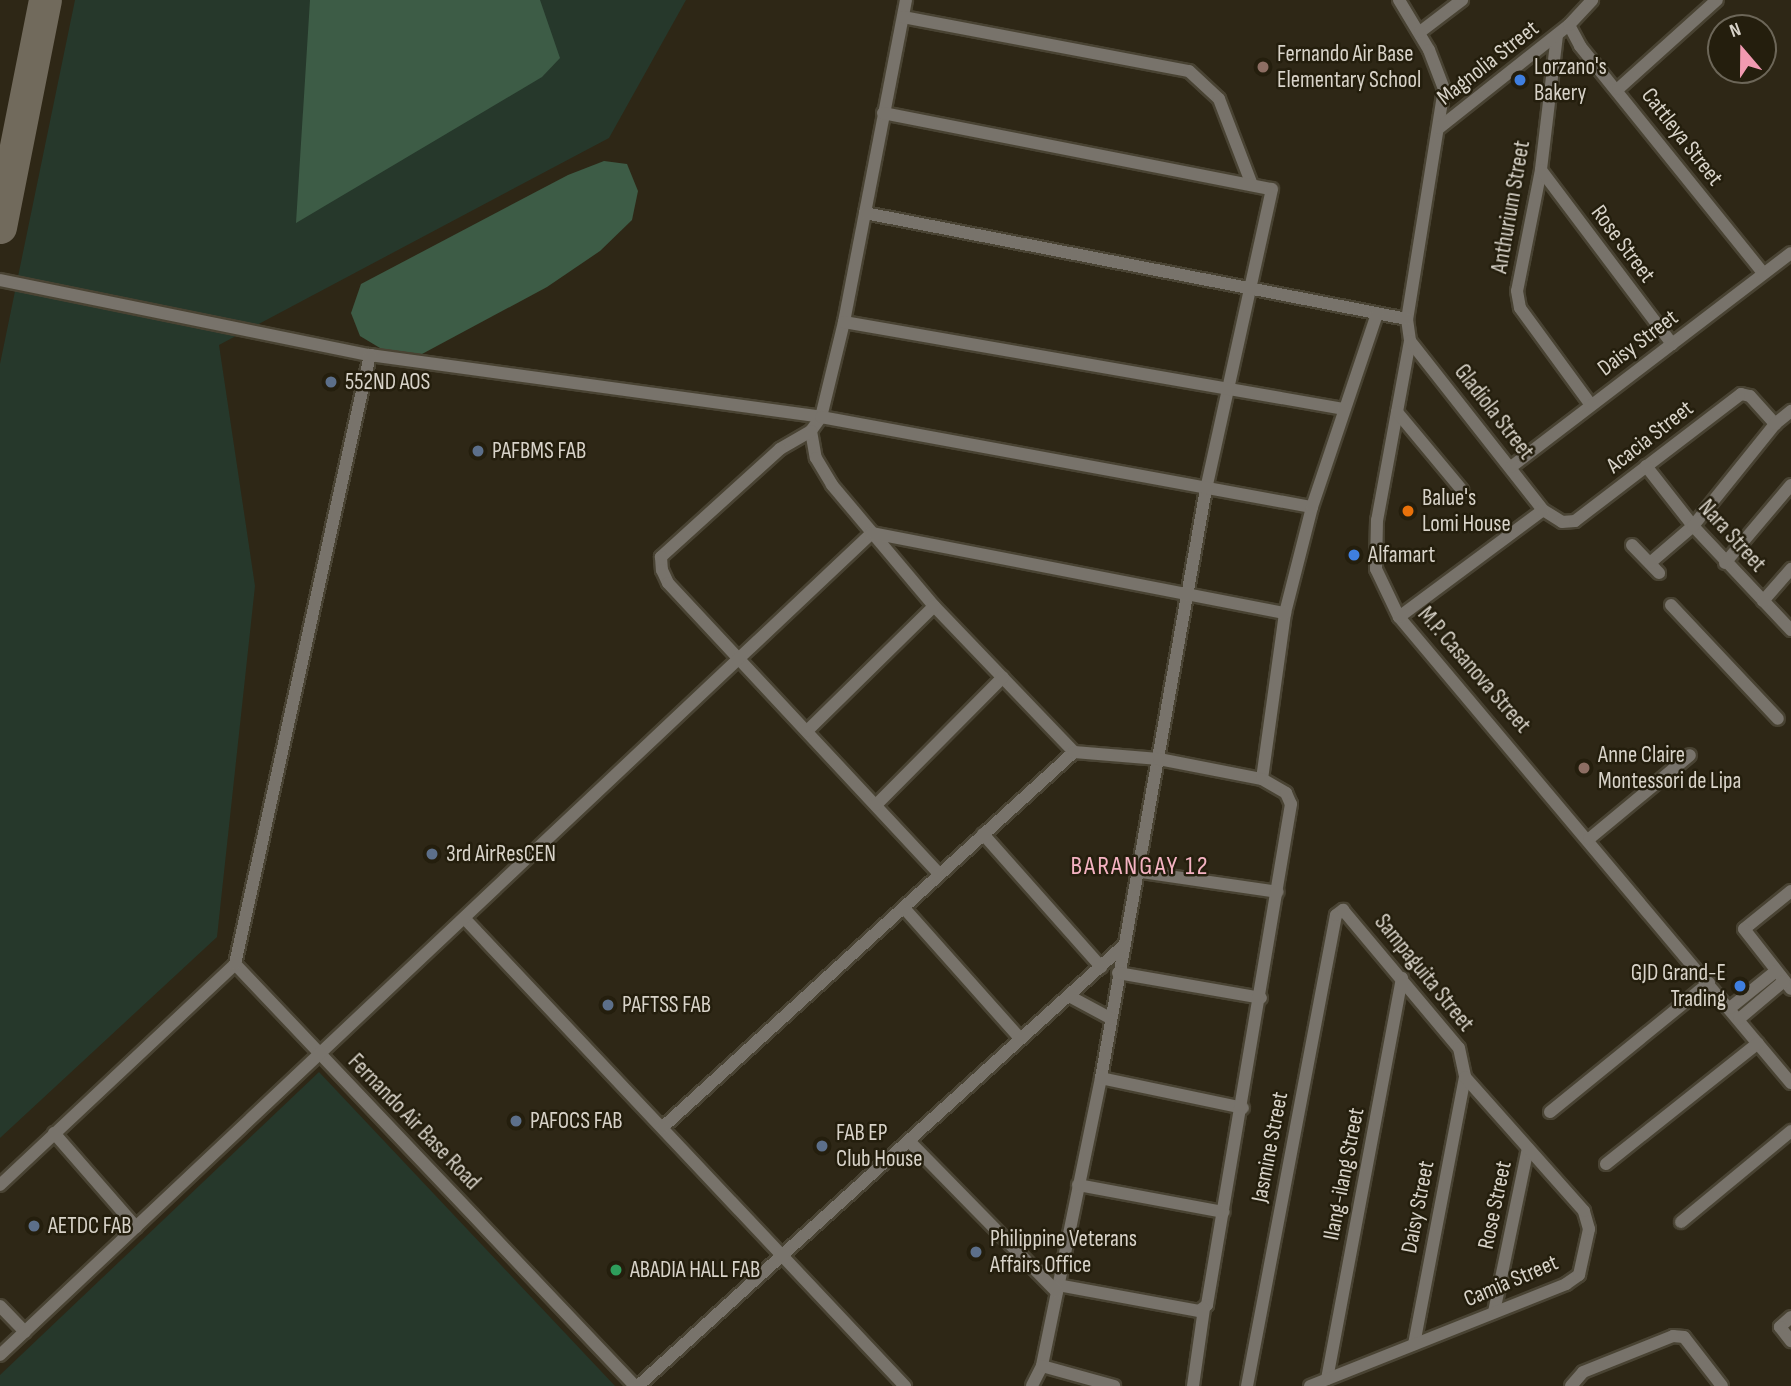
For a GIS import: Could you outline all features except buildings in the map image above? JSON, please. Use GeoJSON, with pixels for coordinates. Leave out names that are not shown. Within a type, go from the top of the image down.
{"type":"FeatureCollection","features":[{"type":"Feature","properties":{"kind":"street"},"geometry":{"type":"LineString","coordinates":[[906,0],[844,322],[821,417],[811,431],[779,449],[662,557],[668,583],[740,657],[939,874]]}},
{"type":"Feature","properties":{"kind":"street","name":"M.P. Casanova Street"},"geometry":{"type":"LineString","coordinates":[[1399,0],[1420,32],[1444,89],[1407,319],[1410,341],[1374,551],[1376,569],[1399,617],[1589,839],[1791,1083]]}},
{"type":"Feature","properties":{"kind":"street"},"geometry":{"type":"LineString","coordinates":[[1420,32],[1462,0]]}},
{"type":"Feature","properties":{"kind":"street","name":"Magnolia Street"},"geometry":{"type":"LineString","coordinates":[[1439,128],[1569,25],[1592,0]]}},
{"type":"Feature","properties":{"kind":"street"},"geometry":{"type":"LineString","coordinates":[[1618,89],[1717,0]]}},
{"type":"Feature","properties":{"kind":"street"},"geometry":{"type":"LineString","coordinates":[[903,17],[1189,71],[1219,99],[1252,185]]}},
{"type":"Feature","properties":{"kind":"street","name":"Cattleya Street"},"geometry":{"type":"LineString","coordinates":[[1569,25],[1580,46],[1618,89],[1763,273]]}},
{"type":"Feature","properties":{"kind":"street","name":"Anthurium Street"},"geometry":{"type":"LineString","coordinates":[[1557,35],[1541,170],[1517,291],[1520,308],[1591,405]]}},
{"type":"Feature","properties":{"kind":"street"},"geometry":{"type":"LineString","coordinates":[[883,113],[1272,189],[1248,290],[1186,593],[1141,872],[1118,972],[1101,1079],[1042,1366],[1031,1386]]}},
{"type":"Feature","properties":{"kind":"street","name":"Rose Street"},"geometry":{"type":"LineString","coordinates":[[1541,170],[1672,344]]}},
{"type":"Feature","properties":{"kind":"street"},"geometry":{"type":"LineString","coordinates":[[865,214],[1407,319]]}},
{"type":"Feature","properties":{"kind":"street","name":"Daisy Street"},"geometry":{"type":"LineString","coordinates":[[1511,467],[1791,253]]}},
{"type":"Feature","properties":{"kind":"street"},"geometry":{"type":"LineString","coordinates":[[0,281],[370,355],[821,417],[1312,507]]}},
{"type":"Feature","properties":{"kind":"street"},"geometry":{"type":"LineString","coordinates":[[1262,779],[1285,613],[1312,507],[1377,314]]}},
{"type":"Feature","properties":{"kind":"street"},"geometry":{"type":"LineString","coordinates":[[844,322],[1344,409]]}},
{"type":"Feature","properties":{"kind":"street","name":"Gladiola Street"},"geometry":{"type":"LineString","coordinates":[[1410,341],[1543,510]]}},
{"type":"Feature","properties":{"kind":"street"},"geometry":{"type":"LineString","coordinates":[[0,1185],[235,964],[370,355]]}},
{"type":"Feature","properties":{"kind":"street","name":"Acacia Street"},"geometry":{"type":"LineString","coordinates":[[1543,510],[1562,523],[1575,521],[1741,394],[1746,393],[1775,424]]}},
{"type":"Feature","properties":{"kind":"street"},"geometry":{"type":"LineString","coordinates":[[1632,544],[1654,568],[1693,526],[1775,424],[1791,411]]}},
{"type":"Feature","properties":{"kind":"street"},"geometry":{"type":"LineString","coordinates":[[1397,412],[1462,490]]}},
{"type":"Feature","properties":{"kind":"street"},"geometry":{"type":"LineString","coordinates":[[811,431],[816,458],[872,533],[933,606],[1074,752],[1159,759],[1262,779],[1286,793],[1291,804],[1243,1108],[1204,1309],[1193,1386]]}},
{"type":"Feature","properties":{"kind":"street","name":"Nara Street"},"geometry":{"type":"LineString","coordinates":[[1646,466],[1693,526],[1791,630]]}},
{"type":"Feature","properties":{"kind":"street"},"geometry":{"type":"LineString","coordinates":[[1725,562],[1791,485]]}},
{"type":"Feature","properties":{"kind":"street"},"geometry":{"type":"LineString","coordinates":[[1399,617],[1543,510]]}},
{"type":"Feature","properties":{"kind":"street"},"geometry":{"type":"LineString","coordinates":[[235,964],[319,1054],[872,533]]}},
{"type":"Feature","properties":{"kind":"street"},"geometry":{"type":"LineString","coordinates":[[872,533],[1285,613]]}},
{"type":"Feature","properties":{"kind":"street"},"geometry":{"type":"LineString","coordinates":[[1763,601],[1791,569]]}},
{"type":"Feature","properties":{"kind":"street"},"geometry":{"type":"LineString","coordinates":[[1671,605],[1778,719]]}},
{"type":"Feature","properties":{"kind":"street"},"geometry":{"type":"LineString","coordinates":[[807,731],[933,606]]}},
{"type":"Feature","properties":{"kind":"street"},"geometry":{"type":"LineString","coordinates":[[876,805],[1003,677]]}},
{"type":"Feature","properties":{"kind":"street"},"geometry":{"type":"LineString","coordinates":[[663,1127],[1074,752]]}},
{"type":"Feature","properties":{"kind":"street"},"geometry":{"type":"LineString","coordinates":[[1589,839],[1690,755]]}},
{"type":"Feature","properties":{"kind":"street"},"geometry":{"type":"LineString","coordinates":[[983,834],[1101,967]]}},
{"type":"Feature","properties":{"kind":"street"},"geometry":{"type":"LineString","coordinates":[[1141,872],[1278,892]]}},
{"type":"Feature","properties":{"kind":"street"},"geometry":{"type":"LineString","coordinates":[[1784,978],[1744,929],[1791,891]]}},
{"type":"Feature","properties":{"kind":"street"},"geometry":{"type":"LineString","coordinates":[[904,908],[1020,1038]]}},
{"type":"Feature","properties":{"kind":"street","name":"Sampaguita Street"},"geometry":{"type":"LineString","coordinates":[[1336,915],[1348,912],[1459,1048],[1465,1077]]}},
{"type":"Feature","properties":{"kind":"street","name":"Jasmine Street"},"geometry":{"type":"LineString","coordinates":[[1247,1386],[1336,915]]}},
{"type":"Feature","properties":{"kind":"street"},"geometry":{"type":"LineString","coordinates":[[465,919],[905,1386]]}},
{"type":"Feature","properties":{"kind":"street"},"geometry":{"type":"LineString","coordinates":[[637,1386],[1124,946]]}},
{"type":"Feature","properties":{"kind":"street"},"geometry":{"type":"LineString","coordinates":[[1118,972],[1261,998]]}},
{"type":"Feature","properties":{"kind":"street","name":"Ilang-ilang Street"},"geometry":{"type":"LineString","coordinates":[[1327,1379],[1402,978]]}},
{"type":"Feature","properties":{"kind":"street"},"geometry":{"type":"LineString","coordinates":[[1730,1008],[1784,978]]}},
{"type":"Feature","properties":{"kind":"street"},"geometry":{"type":"LineString","coordinates":[[1739,1019],[1784,978]]}},
{"type":"Feature","properties":{"kind":"street"},"geometry":{"type":"LineString","coordinates":[[1549,1112],[1709,983]]}},
{"type":"Feature","properties":{"kind":"street"},"geometry":{"type":"LineString","coordinates":[[1069,996],[1110,1018]]}},
{"type":"Feature","properties":{"kind":"street"},"geometry":{"type":"LineString","coordinates":[[1606,1164],[1758,1042]]}},
{"type":"Feature","properties":{"kind":"street","name":"Fernando Air Base Road"},"geometry":{"type":"LineString","coordinates":[[0,1355],[319,1054],[637,1386]]}},
{"type":"Feature","properties":{"kind":"street","name":"Daisy Street"},"geometry":{"type":"LineString","coordinates":[[1413,1344],[1465,1077]]}},
{"type":"Feature","properties":{"kind":"street","name":"Camia Street"},"geometry":{"type":"LineString","coordinates":[[1310,1386],[1566,1284],[1579,1275],[1585,1261],[1589,1229],[1584,1210],[1465,1077]]}},
{"type":"Feature","properties":{"kind":"street"},"geometry":{"type":"LineString","coordinates":[[1101,1079],[1243,1108]]}},
{"type":"Feature","properties":{"kind":"street"},"geometry":{"type":"LineString","coordinates":[[1681,1222],[1791,1131]]}},
{"type":"Feature","properties":{"kind":"street"},"geometry":{"type":"LineString","coordinates":[[54,1133],[136,1227]]}},
{"type":"Feature","properties":{"kind":"street"},"geometry":{"type":"LineString","coordinates":[[909,1141],[1057,1289],[1204,1309]]}},
{"type":"Feature","properties":{"kind":"street","name":"Rose Street"},"geometry":{"type":"LineString","coordinates":[[1494,1312],[1528,1148]]}},
{"type":"Feature","properties":{"kind":"street"},"geometry":{"type":"LineString","coordinates":[[1078,1185],[1224,1212]]}},
{"type":"Feature","properties":{"kind":"street"},"geometry":{"type":"LineString","coordinates":[[0,1306],[25,1332]]}},
{"type":"Feature","properties":{"kind":"street"},"geometry":{"type":"LineString","coordinates":[[1791,1317],[1780,1327],[1791,1341]]}},
{"type":"Feature","properties":{"kind":"street"},"geometry":{"type":"LineString","coordinates":[[1571,1386],[1583,1372],[1673,1336],[1684,1337],[1722,1386]]}},
{"type":"Feature","properties":{"kind":"street"},"geometry":{"type":"LineString","coordinates":[[1042,1366],[1114,1386]]}},
{"type":"Feature","properties":{"kind":"green space"},"geometry":{"type":"Polygon","coordinates":[[[75,0],[686,0],[609,138],[219,345],[255,586],[217,937],[0,1138],[0,364],[75,0]]]}},
{"type":"Feature","properties":{"kind":"green space"},"geometry":{"type":"Polygon","coordinates":[[[310,0],[540,0],[560,58],[542,77],[296,223],[310,0]]]}},
{"type":"Feature","properties":{"kind":"green space"},"geometry":{"type":"Polygon","coordinates":[[[604,161],[627,164],[638,191],[632,220],[600,251],[547,287],[422,354],[390,354],[360,336],[351,313],[361,284],[568,175],[604,161]]]}},
{"type":"Feature","properties":{"kind":"green space"},"geometry":{"type":"Polygon","coordinates":[[[319,1072],[615,1386],[0,1386],[0,1375],[319,1072]]]}},
{"type":"Feature","properties":{"kind":"taxiway"},"geometry":{"type":"LineString","coordinates":[[0,227],[45,0]]}},
{"type":"Feature","properties":{"kind":"place","name":"Fernando Air Base Elementary School"},"geometry":{"type":"Point","coordinates":[1263,67]}},
{"type":"Feature","properties":{"kind":"place","name":"Lorzano's Bakery"},"geometry":{"type":"Point","coordinates":[1520,80]}},
{"type":"Feature","properties":{"kind":"place","name":"552ND AOS"},"geometry":{"type":"Point","coordinates":[331,382]}},
{"type":"Feature","properties":{"kind":"place","name":"PAFBMS FAB"},"geometry":{"type":"Point","coordinates":[478,451]}},
{"type":"Feature","properties":{"kind":"place","name":"Balue's Lomi House"},"geometry":{"type":"Point","coordinates":[1408,511]}},
{"type":"Feature","properties":{"kind":"place","name":"Alfamart"},"geometry":{"type":"Point","coordinates":[1354,555]}},
{"type":"Feature","properties":{"kind":"place","name":"Anne Claire Montessori de Lipa"},"geometry":{"type":"Point","coordinates":[1584,768]}},
{"type":"Feature","properties":{"kind":"place","name":"3rd AirResCEN"},"geometry":{"type":"Point","coordinates":[432,854]}},
{"type":"Feature","properties":{"kind":"place","name":"GJD Grand-E Trading"},"geometry":{"type":"Point","coordinates":[1740,986]}},
{"type":"Feature","properties":{"kind":"place","name":"PAFTSS FAB"},"geometry":{"type":"Point","coordinates":[608,1005]}},
{"type":"Feature","properties":{"kind":"place","name":"PAFOCS FAB"},"geometry":{"type":"Point","coordinates":[516,1121]}},
{"type":"Feature","properties":{"kind":"place","name":"FAB EP Club House"},"geometry":{"type":"Point","coordinates":[822,1146]}},
{"type":"Feature","properties":{"kind":"place","name":"AETDC FAB"},"geometry":{"type":"Point","coordinates":[34,1226]}},
{"type":"Feature","properties":{"kind":"place","name":"Philippine Veterans Affairs Office"},"geometry":{"type":"Point","coordinates":[976,1252]}},
{"type":"Feature","properties":{"kind":"place","name":"ABADIA HALL FAB"},"geometry":{"type":"Point","coordinates":[616,1270]}},
{"type":"Feature","properties":{"kind":"district","name":"BARANGAY 12"},"geometry":{"type":"Point","coordinates":[1140,867]}}]}
